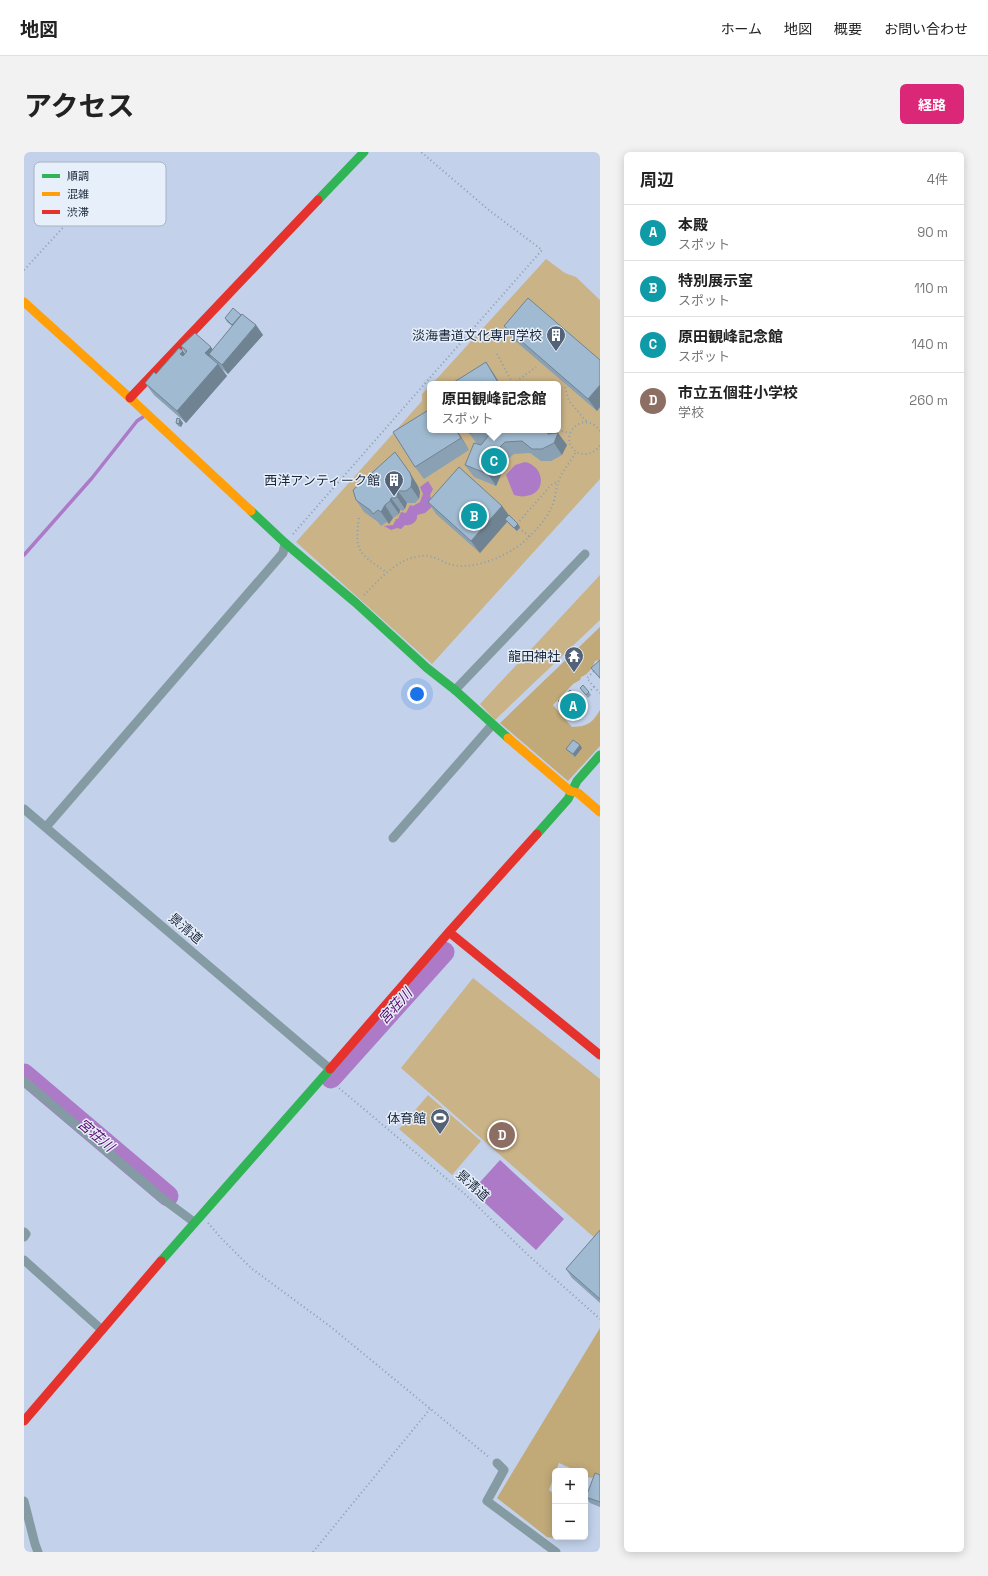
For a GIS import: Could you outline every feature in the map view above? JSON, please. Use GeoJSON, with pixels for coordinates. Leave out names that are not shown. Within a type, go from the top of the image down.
{"type":"FeatureCollection","features":[{"type":"Feature","properties":{"kind":"street"},"geometry":{"type":"LineString","coordinates":[[130,398],[364,152]]}},
{"type":"Feature","properties":{"kind":"street"},"geometry":{"type":"LineString","coordinates":[[24,302],[130,398],[285,543],[356,603],[427,668],[455,690],[492,725],[570,791],[578,793],[600,812]]}},
{"type":"Feature","properties":{"kind":"street"},"geometry":{"type":"LineString","coordinates":[[46,826],[283,553],[285,543]]}},
{"type":"Feature","properties":{"kind":"street"},"geometry":{"type":"LineString","coordinates":[[455,690],[585,554]]}},
{"type":"Feature","properties":{"kind":"street"},"geometry":{"type":"LineString","coordinates":[[393,838],[492,725]]}},
{"type":"Feature","properties":{"kind":"street"},"geometry":{"type":"LineString","coordinates":[[24,1421],[194,1222],[568,799],[570,791],[600,755]]}},
{"type":"Feature","properties":{"kind":"street","name":"景清道"},"geometry":{"type":"LineString","coordinates":[[24,809],[46,826],[330,1069]]}},
{"type":"Feature","properties":{"kind":"street"},"geometry":{"type":"LineString","coordinates":[[449,932],[600,1055]]}},
{"type":"Feature","properties":{"kind":"street"},"geometry":{"type":"LineString","coordinates":[[24,1081],[164,1199],[194,1222]]}},
{"type":"Feature","properties":{"kind":"street"},"geometry":{"type":"LineString","coordinates":[[24,1232],[26,1234],[24,1237]]}},
{"type":"Feature","properties":{"kind":"street"},"geometry":{"type":"LineString","coordinates":[[24,1260],[102,1330]]}},
{"type":"Feature","properties":{"kind":"street"},"geometry":{"type":"LineString","coordinates":[[497,1463],[504,1470],[487,1502],[556,1552]]}},
{"type":"Feature","properties":{"kind":"street"},"geometry":{"type":"LineString","coordinates":[[24,1502],[38,1552]]}},
{"type":"Feature","properties":{"kind":"path"},"geometry":{"type":"LineString","coordinates":[[421,152],[490,211],[542,250],[427,381]]}},
{"type":"Feature","properties":{"kind":"path"},"geometry":{"type":"LineString","coordinates":[[24,270],[64,226]]}},
{"type":"Feature","properties":{"kind":"path"},"geometry":{"type":"LineString","coordinates":[[497,354],[511,381]]}},
{"type":"Feature","properties":{"kind":"path"},"geometry":{"type":"LineString","coordinates":[[517,381],[536,367]]}},
{"type":"Feature","properties":{"kind":"path"},"geometry":{"type":"LineString","coordinates":[[285,543],[427,381]]}},
{"type":"Feature","properties":{"kind":"path"},"geometry":{"type":"LineString","coordinates":[[565,387],[569,401],[588,422],[597,427],[600,431]]}},
{"type":"Feature","properties":{"kind":"path"},"geometry":{"type":"LineString","coordinates":[[588,422],[577,424],[570,433],[570,443],[576,452],[586,455],[596,451],[600,445]]}},
{"type":"Feature","properties":{"kind":"path"},"geometry":{"type":"LineString","coordinates":[[561,431],[570,433]]}},
{"type":"Feature","properties":{"kind":"path"},"geometry":{"type":"LineString","coordinates":[[356,603],[386,572],[408,560],[421,556],[428,556],[455,566],[479,564],[511,552],[530,537],[549,513],[554,500],[558,481],[576,452]]}},
{"type":"Feature","properties":{"kind":"path"},"geometry":{"type":"LineString","coordinates":[[517,524],[551,486],[558,481]]}},
{"type":"Feature","properties":{"kind":"path"},"geometry":{"type":"LineString","coordinates":[[359,518],[357,540],[359,550],[366,558],[386,572]]}},
{"type":"Feature","properties":{"kind":"path"},"geometry":{"type":"LineString","coordinates":[[519,528],[530,537]]}},
{"type":"Feature","properties":{"kind":"path"},"geometry":{"type":"LineString","coordinates":[[596,669],[587,678],[600,693]]}},
{"type":"Feature","properties":{"kind":"path"},"geometry":{"type":"LineString","coordinates":[[591,690],[594,687]]}},
{"type":"Feature","properties":{"kind":"path","name":"景清道"},"geometry":{"type":"LineString","coordinates":[[324,1076],[466,1195],[528,1255],[600,1319]]}},
{"type":"Feature","properties":{"kind":"path"},"geometry":{"type":"LineString","coordinates":[[202,1214],[222,1239],[251,1268],[331,1327],[497,1463]]}},
{"type":"Feature","properties":{"kind":"path"},"geometry":{"type":"LineString","coordinates":[[313,1552],[430,1408]]}},
{"type":"Feature","properties":{"kind":"shaded area"},"geometry":{"type":"Polygon","coordinates":[[[546,259],[565,273],[576,277],[600,300],[600,479],[432,664],[296,542],[422,401],[422,394],[427,389],[427,433],[561,433],[561,381],[435,381],[546,259]]]}},
{"type":"Feature","properties":{"kind":"shaded area"},"geometry":{"type":"Polygon","coordinates":[[[525,462],[537,469],[540,474],[540,485],[538,490],[533,494],[523,496],[514,495],[506,475],[515,465],[525,462]]]}},
{"type":"Feature","properties":{"kind":"shaded area"},"geometry":{"type":"Polygon","coordinates":[[[428,481],[433,489],[430,495],[433,506],[425,513],[417,515],[414,523],[405,525],[401,529],[397,528],[391,530],[384,526],[393,525],[401,512],[406,513],[410,505],[413,506],[420,502],[423,494],[420,487],[428,481]]]}},
{"type":"Feature","properties":{"kind":"shaded area"},"geometry":{"type":"Polygon","coordinates":[[[600,575],[600,620],[495,720],[480,704],[600,575]]]}},
{"type":"Feature","properties":{"kind":"shaded area","name":"龍田神社"},"geometry":{"type":"Polygon","coordinates":[[[600,627],[600,660],[595,661],[590,671],[573,684],[553,705],[572,727],[586,725],[595,718],[600,710],[600,746],[568,781],[500,723],[600,627]]]}},
{"type":"Feature","properties":{"kind":"shaded area"},"geometry":{"type":"Polygon","coordinates":[[[473,978],[600,1079],[600,1236],[597,1240],[401,1068],[473,978]]]}},
{"type":"Feature","properties":{"kind":"shaded area","name":"体育館"},"geometry":{"type":"Polygon","coordinates":[[[428,1095],[481,1141],[452,1175],[399,1129],[428,1095]]]}},
{"type":"Feature","properties":{"kind":"shaded area"},"geometry":{"type":"Polygon","coordinates":[[[500,1160],[564,1219],[536,1250],[472,1191],[500,1160]]]}},
{"type":"Feature","properties":{"kind":"shaded area"},"geometry":{"type":"Polygon","coordinates":[[[600,1328],[600,1475],[591,1478],[588,1477],[588,1468],[570,1468],[559,1463],[557,1468],[552,1468],[552,1482],[549,1490],[552,1492],[552,1538],[547,1537],[497,1498],[600,1328]]]}},
{"type":"Feature","properties":{"kind":"building","name":"淡海書道文化専門学校"},"geometry":{"type":"Polygon","coordinates":[[[528,298],[600,360],[600,385],[588,399],[504,326],[528,298]]]}},
{"type":"Feature","properties":{"kind":"building"},"geometry":{"type":"Polygon","coordinates":[[[233,308],[241,315],[232,325],[225,318],[233,308]]]}},
{"type":"Feature","properties":{"kind":"building"},"geometry":{"type":"Polygon","coordinates":[[[242,314],[256,325],[222,365],[209,354],[242,314]]]}},
{"type":"Feature","properties":{"kind":"building"},"geometry":{"type":"Polygon","coordinates":[[[195,333],[211,347],[205,353],[218,364],[177,411],[145,383],[154,372],[156,374],[179,348],[183,351],[180,354],[183,356],[187,351],[181,346],[195,333]]]}},
{"type":"Feature","properties":{"kind":"building"},"geometry":{"type":"Polygon","coordinates":[[[486,362],[497,381],[456,381],[486,362]]]}},
{"type":"Feature","properties":{"kind":"building"},"geometry":{"type":"Polygon","coordinates":[[[427,411],[427,433],[458,433],[461,438],[415,467],[393,432],[427,411]]]}},
{"type":"Feature","properties":{"kind":"building"},"geometry":{"type":"Polygon","coordinates":[[[177,418],[180,419],[179,424],[176,423],[177,418]]]}},
{"type":"Feature","properties":{"kind":"building"},"geometry":{"type":"Polygon","coordinates":[[[491,433],[558,433],[554,443],[542,449],[532,449],[522,441],[505,442],[500,447],[488,474],[465,465],[474,443],[481,445],[491,433]]]}},
{"type":"Feature","properties":{"kind":"building"},"geometry":{"type":"Polygon","coordinates":[[[395,452],[410,473],[412,479],[411,487],[406,491],[398,491],[397,497],[391,498],[381,512],[378,510],[373,514],[356,500],[353,490],[395,452]]]}},
{"type":"Feature","properties":{"kind":"building"},"geometry":{"type":"Polygon","coordinates":[[[459,467],[502,506],[471,541],[428,502],[459,467]]]}},
{"type":"Feature","properties":{"kind":"building"},"geometry":{"type":"Polygon","coordinates":[[[509,515],[518,524],[514,528],[505,519],[509,515]]]}},
{"type":"Feature","properties":{"kind":"building"},"geometry":{"type":"Polygon","coordinates":[[[600,660],[600,678],[591,668],[600,660]]]}},
{"type":"Feature","properties":{"kind":"building"},"geometry":{"type":"Polygon","coordinates":[[[583,685],[589,692],[586,695],[580,688],[583,685]]]}},
{"type":"Feature","properties":{"kind":"building"},"geometry":{"type":"Polygon","coordinates":[[[570,690],[579,699],[567,710],[558,701],[570,690]]]}},
{"type":"Feature","properties":{"kind":"building"},"geometry":{"type":"Polygon","coordinates":[[[573,740],[580,745],[573,754],[566,749],[573,740]]]}},
{"type":"Feature","properties":{"kind":"building"},"geometry":{"type":"Polygon","coordinates":[[[600,1230],[600,1299],[566,1269],[600,1230]]]}},
{"type":"Feature","properties":{"kind":"building"},"geometry":{"type":"Polygon","coordinates":[[[595,1473],[600,1475],[600,1502],[588,1498],[588,1492],[595,1473]]]}},
{"type":"Feature","properties":{"kind":"waterway"},"geometry":{"type":"LineString","coordinates":[[24,555],[92,478],[137,421],[143,417]]}},
{"type":"Feature","properties":{"kind":"waterway","name":"宮荘川"},"geometry":{"type":"LineString","coordinates":[[331,1078],[444,952]]}},
{"type":"Feature","properties":{"kind":"waterway","name":"宮荘川"},"geometry":{"type":"LineString","coordinates":[[24,1074],[168,1196]]}},
{"type":"Feature","properties":{"kind":"traffic: fast"},"geometry":{"type":"LineString","coordinates":[[318,200],[364,152]]}},
{"type":"Feature","properties":{"kind":"traffic: fast"},"geometry":{"type":"LineString","coordinates":[[251,511],[285,543],[356,603],[427,668],[455,690],[508,738]]}},
{"type":"Feature","properties":{"kind":"traffic: fast"},"geometry":{"type":"LineString","coordinates":[[537,834],[568,799],[577,781],[600,755]]}},
{"type":"Feature","properties":{"kind":"traffic: fast"},"geometry":{"type":"LineString","coordinates":[[161,1261],[330,1069]]}},
{"type":"Feature","properties":{"kind":"traffic: slow"},"geometry":{"type":"LineString","coordinates":[[24,302],[251,511]]}},
{"type":"Feature","properties":{"kind":"traffic: slow"},"geometry":{"type":"LineString","coordinates":[[508,738],[570,791],[578,793],[600,812]]}},
{"type":"Feature","properties":{"kind":"traffic: jam"},"geometry":{"type":"LineString","coordinates":[[130,398],[318,200]]}},
{"type":"Feature","properties":{"kind":"traffic: jam"},"geometry":{"type":"LineString","coordinates":[[330,1069],[449,932],[537,834]]}},
{"type":"Feature","properties":{"kind":"traffic: jam"},"geometry":{"type":"LineString","coordinates":[[449,932],[600,1055]]}},
{"type":"Feature","properties":{"kind":"traffic: jam"},"geometry":{"type":"LineString","coordinates":[[24,1421],[161,1261]]}},
{"type":"Feature","properties":{"kind":"place","name":"淡海書道文化専門学校"},"geometry":{"type":"Point","coordinates":[556,352]}},
{"type":"Feature","properties":{"kind":"place","name":"原田観峰記念館"},"geometry":{"type":"Point","coordinates":[494,461]}},
{"type":"Feature","properties":{"kind":"place","name":"西洋アンティーク館"},"geometry":{"type":"Point","coordinates":[394,497]}},
{"type":"Feature","properties":{"kind":"place","name":"特別展示室"},"geometry":{"type":"Point","coordinates":[474,516]}},
{"type":"Feature","properties":{"kind":"place","name":"龍田神社"},"geometry":{"type":"Point","coordinates":[574,673]}},
{"type":"Feature","properties":{"kind":"place","name":"本殿"},"geometry":{"type":"Point","coordinates":[573,706]}},
{"type":"Feature","properties":{"kind":"place","name":"体育館"},"geometry":{"type":"Point","coordinates":[440,1135]}},
{"type":"Feature","properties":{"kind":"place","name":"市立五個荘小学校"},"geometry":{"type":"Point","coordinates":[502,1135]}}]}
